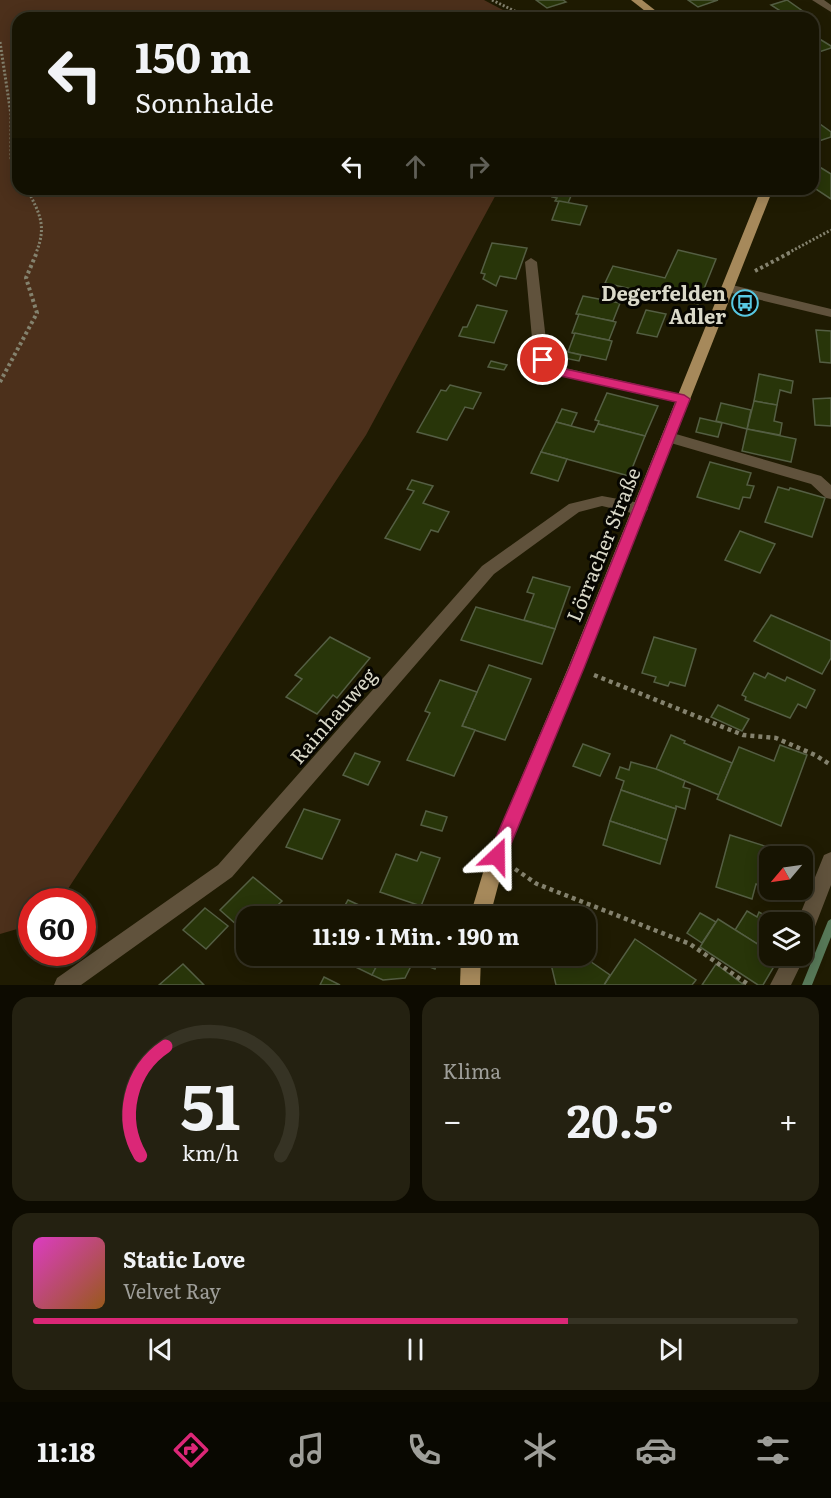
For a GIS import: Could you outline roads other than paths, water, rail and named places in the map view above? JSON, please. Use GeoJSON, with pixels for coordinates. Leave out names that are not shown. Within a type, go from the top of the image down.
{"type":"FeatureCollection","features":[{"type":"Feature","properties":{"kind":"main road"},"geometry":{"type":"LineString","coordinates":[[636,0],[652,12]]}},
{"type":"Feature","properties":{"kind":"main road","name":"Lörracher Straße"},"geometry":{"type":"LineString","coordinates":[[483,906],[497,856],[576,668],[765,195]]}},
{"type":"Feature","properties":{"kind":"main road"},"geometry":{"type":"LineString","coordinates":[[470,985],[471,966]]}},
{"type":"Feature","properties":{"kind":"street"},"geometry":{"type":"LineString","coordinates":[[817,0],[831,9]]}},
{"type":"Feature","properties":{"kind":"street"},"geometry":{"type":"LineString","coordinates":[[531,262],[543,360],[557,371],[684,399]]}},
{"type":"Feature","properties":{"kind":"street"},"geometry":{"type":"LineString","coordinates":[[730,283],[831,313]]}},
{"type":"Feature","properties":{"kind":"street"},"geometry":{"type":"LineString","coordinates":[[669,437],[816,480],[831,494]]}},
{"type":"Feature","properties":{"kind":"street","name":"Rainhauweg"},"geometry":{"type":"LineString","coordinates":[[64,985],[225,871],[488,570],[573,508],[602,501],[640,509]]}},
{"type":"Feature","properties":{"kind":"street"},"geometry":{"type":"LineString","coordinates":[[811,912],[831,861]]}},
{"type":"Feature","properties":{"kind":"street"},"geometry":{"type":"LineString","coordinates":[[780,985],[790,966]]}},
{"type":"Feature","properties":{"kind":"waterway"},"geometry":{"type":"LineString","coordinates":[[807,985],[831,924]]}},
{"type":"Feature","properties":{"kind":"place","name":"Degerfelden Adler"},"geometry":{"type":"Point","coordinates":[745,303]}}]}
